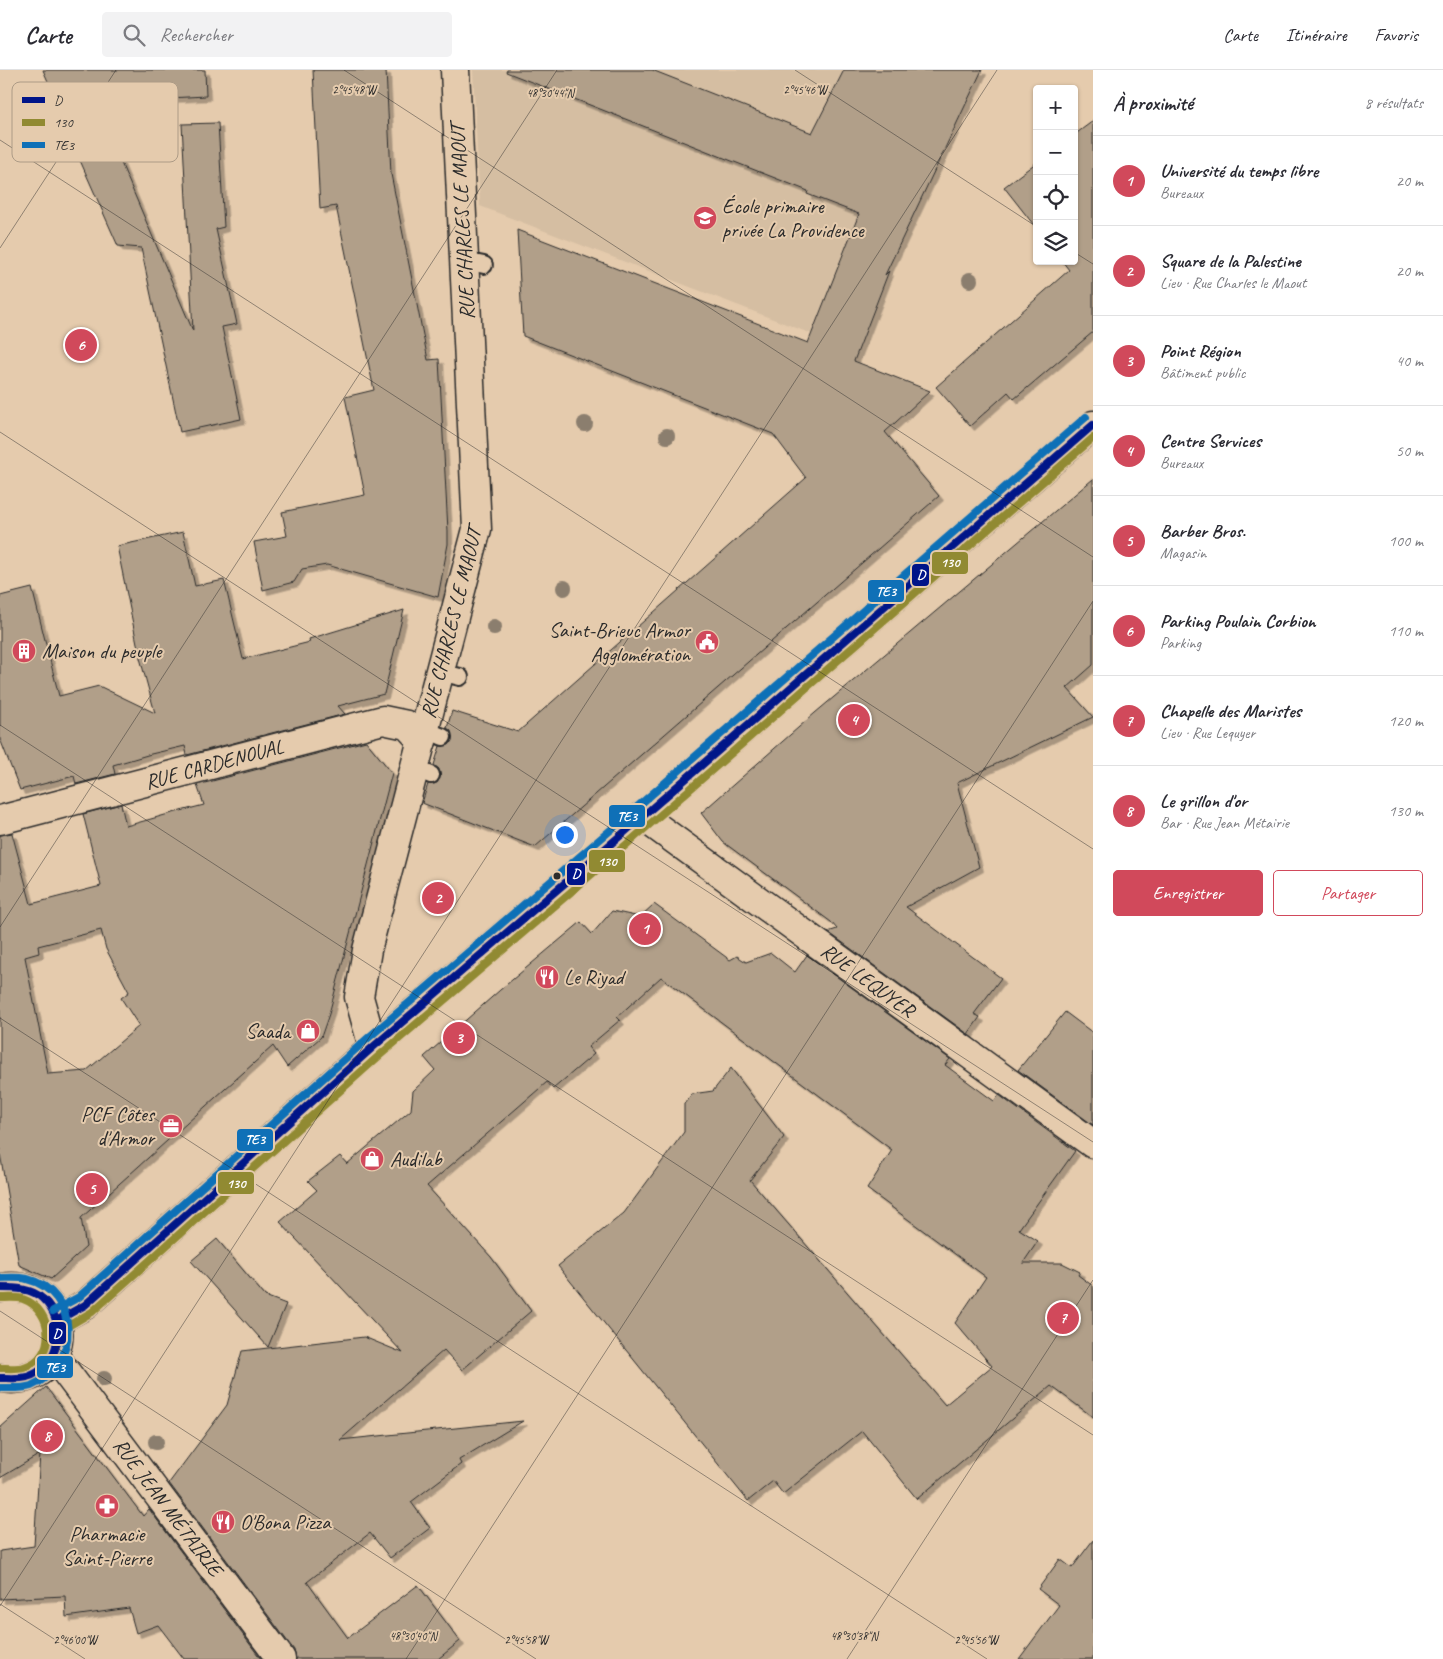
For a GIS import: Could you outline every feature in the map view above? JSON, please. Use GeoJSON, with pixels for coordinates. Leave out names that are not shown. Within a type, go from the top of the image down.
{"type":"FeatureCollection","features":[{"type":"Feature","properties":{"kind":"street","name":"RUE CHARLES LE MAOUT"},"geometry":{"type":"LineString","coordinates":[[373,1047],[359,997],[367,950],[423,772],[430,736],[450,674],[477,528],[474,263],[455,70]]}},
{"type":"Feature","properties":{"kind":"street"},"geometry":{"type":"LineString","coordinates":[[58,1320],[85,1305],[373,1047],[1093,425]]}},
{"type":"Feature","properties":{"kind":"street","name":"RUE CARDENOUAL"},"geometry":{"type":"LineString","coordinates":[[0,820],[383,720],[407,725],[430,736]]}},
{"type":"Feature","properties":{"kind":"street","name":"RUE LEQUYER"},"geometry":{"type":"LineString","coordinates":[[642,816],[1093,1144]]}},
{"type":"Feature","properties":{"kind":"street"},"geometry":{"type":"LineString","coordinates":[[0,1287],[15,1286],[29,1289],[52,1307],[58,1320],[58,1344],[54,1356],[44,1368],[30,1377],[14,1380],[0,1378]]}},
{"type":"Feature","properties":{"kind":"street","name":"RUE JEAN MÉTAIRIE"},"geometry":{"type":"LineString","coordinates":[[54,1356],[281,1659]]}},
{"type":"Feature","properties":{"kind":"shaded area","name":"École primaire privée La Providence"},"geometry":{"type":"Polygon","coordinates":[[[473,70],[969,70],[812,334],[480,206],[473,70]]]}},
{"type":"Feature","properties":{"kind":"building"},"geometry":{"type":"Polygon","coordinates":[[[43,70],[205,70],[206,96],[178,98],[178,82],[48,82],[43,70]]]}},
{"type":"Feature","properties":{"kind":"building"},"geometry":{"type":"Polygon","coordinates":[[[313,70],[386,70],[391,174],[428,360],[439,359],[448,544],[438,597],[327,565],[302,569],[294,582],[263,590],[254,542],[287,536],[282,512],[365,495],[345,397],[374,390],[336,206],[320,209],[313,70]]]}},
{"type":"Feature","properties":{"kind":"building"},"geometry":{"type":"Polygon","coordinates":[[[507,70],[652,70],[812,133],[844,70],[982,70],[885,275],[889,271],[854,361],[930,391],[885,432],[939,496],[535,847],[422,803],[428,784],[437,783],[440,778],[439,769],[434,765],[440,746],[449,745],[452,740],[451,731],[447,728],[452,711],[518,732],[806,478],[773,434],[523,336],[517,230],[808,343],[859,214],[807,194],[808,191],[506,72],[507,70]]]}},
{"type":"Feature","properties":{"kind":"building"},"geometry":{"type":"Polygon","coordinates":[[[1093,121],[1093,332],[1014,399],[1008,392],[970,426],[936,387],[1069,270],[1065,265],[1078,265],[1078,132],[1093,121]]]}},
{"type":"Feature","properties":{"kind":"building"},"geometry":{"type":"Polygon","coordinates":[[[218,123],[224,227],[216,229],[237,324],[222,327],[241,419],[180,432],[141,248],[118,246],[81,162],[121,162],[193,331],[182,124],[218,123]]]}},
{"type":"Feature","properties":{"kind":"building"},"geometry":{"type":"Polygon","coordinates":[[[1033,165],[1033,224],[1004,187],[1033,165]]]}},
{"type":"Feature","properties":{"kind":"building"},"geometry":{"type":"Polygon","coordinates":[[[1093,479],[1093,665],[1067,688],[1093,717],[957,783],[979,867],[906,907],[1001,978],[974,1014],[980,1017],[968,1034],[828,932],[837,929],[831,922],[723,842],[701,813],[815,713],[1093,479]]]}},
{"type":"Feature","properties":{"kind":"building"},"geometry":{"type":"Polygon","coordinates":[[[183,532],[195,586],[224,580],[243,659],[310,642],[309,639],[404,610],[384,694],[338,706],[345,714],[187,755],[185,746],[151,754],[113,765],[115,774],[76,784],[74,776],[20,790],[0,739],[0,596],[32,588],[59,696],[99,686],[155,713],[140,658],[117,546],[183,532]]]}},
{"type":"Feature","properties":{"kind":"building"},"geometry":{"type":"Polygon","coordinates":[[[366,741],[392,773],[329,1014],[321,1037],[287,1067],[273,1046],[81,1218],[86,1247],[51,1279],[19,1265],[0,1153],[0,835],[12,833],[31,904],[101,886],[83,814],[121,804],[126,826],[204,805],[197,785],[366,741]],[[101,930],[38,946],[39,953],[25,957],[48,1074],[86,1071],[139,1026],[121,998],[129,992],[106,949],[101,930]]]}},
{"type":"Feature","properties":{"kind":"building"},"geometry":{"type":"Polygon","coordinates":[[[654,904],[730,960],[737,956],[746,962],[771,953],[795,972],[807,955],[950,1059],[945,1065],[994,1101],[999,1095],[1075,1151],[1019,1229],[1038,1241],[1023,1263],[1062,1263],[1080,1272],[1078,1275],[1093,1286],[1093,1417],[1051,1386],[917,1499],[862,1431],[783,1494],[773,1481],[748,1501],[558,1266],[624,1213],[684,1132],[684,1104],[692,1094],[713,1091],[731,1068],[784,1137],[750,1180],[945,1405],[992,1366],[955,1323],[986,1277],[867,1189],[892,1150],[661,977],[617,1017],[620,1020],[588,1047],[594,1054],[553,1089],[547,1082],[427,1186],[491,1257],[531,1311],[462,1370],[444,1350],[340,1440],[523,1421],[459,1460],[461,1464],[411,1502],[430,1528],[390,1558],[370,1533],[307,1582],[348,1638],[418,1585],[460,1641],[438,1659],[296,1659],[294,1650],[169,1483],[227,1405],[242,1351],[364,1337],[403,1353],[280,1222],[317,1190],[308,1181],[340,1156],[347,1164],[411,1110],[413,1091],[435,1070],[424,1057],[500,990],[581,922],[592,934],[612,911],[640,917],[654,904]]]}},
{"type":"Feature","properties":{"kind":"building"},"geometry":{"type":"Polygon","coordinates":[[[1065,1012],[1093,1033],[1093,1125],[1018,1070],[1065,1012]]]}},
{"type":"Feature","properties":{"kind":"building"},"geometry":{"type":"Polygon","coordinates":[[[217,1239],[265,1296],[286,1304],[268,1347],[191,1261],[217,1239]]]}},
{"type":"Feature","properties":{"kind":"building"},"geometry":{"type":"Polygon","coordinates":[[[46,1387],[143,1516],[149,1509],[261,1659],[184,1659],[158,1625],[136,1633],[129,1608],[66,1617],[65,1596],[0,1599],[0,1551],[34,1546],[40,1454],[0,1478],[0,1428],[46,1387]]]}},
{"type":"Feature","properties":{"kind":"building"},"geometry":{"type":"Polygon","coordinates":[[[1093,1540],[1093,1659],[1019,1659],[1059,1605],[1038,1589],[1060,1559],[1072,1568],[1093,1540]]]}},
{"type":"Feature","properties":{"kind":"transit line","name":"TE3"},"geometry":{"type":"LineString","coordinates":[[53,1311],[79,1297],[367,1039],[1086,417]]}},
{"type":"Feature","properties":{"kind":"transit line","name":"D"},"geometry":{"type":"LineString","coordinates":[[58,1320],[85,1305],[373,1047],[620,836],[1093,425]]}},
{"type":"Feature","properties":{"kind":"transit line","name":"130"},"geometry":{"type":"LineString","coordinates":[[63,1329],[92,1312],[380,1055],[627,844],[1093,438]]}},
{"type":"Feature","properties":{"kind":"transit line","name":"TE3"},"geometry":{"type":"LineString","coordinates":[[0,1278],[24,1278],[44,1286],[57,1298],[65,1313],[68,1330],[66,1346],[59,1362],[48,1376],[31,1386],[0,1388]]}},
{"type":"Feature","properties":{"kind":"transit line","name":"D"},"geometry":{"type":"LineString","coordinates":[[0,1288],[23,1289],[39,1295],[51,1309],[56,1319],[58,1331],[57,1343],[53,1354],[47,1364],[38,1372],[24,1378],[0,1378]]}},
{"type":"Feature","properties":{"kind":"transit line","name":"130"},"geometry":{"type":"LineString","coordinates":[[0,1298],[21,1298],[33,1305],[41,1313],[46,1323],[48,1334],[42,1354],[35,1362],[21,1368],[0,1368]]}},
{"type":"Feature","properties":{"kind":"place","name":"École primaire privée La Providence"},"geometry":{"type":"Point","coordinates":[705,218]}},
{"type":"Feature","properties":{"kind":"place","name":"Parking Poulain Corbion"},"geometry":{"type":"Point","coordinates":[81,345]}},
{"type":"Feature","properties":{"kind":"place","name":"Saint-Brieuc Armor Agglomération"},"geometry":{"type":"Point","coordinates":[707,642]}},
{"type":"Feature","properties":{"kind":"place","name":"Maison du peuple"},"geometry":{"type":"Point","coordinates":[24,651]}},
{"type":"Feature","properties":{"kind":"place","name":"Centre Services"},"geometry":{"type":"Point","coordinates":[854,720]}},
{"type":"Feature","properties":{"kind":"place","name":"Square de la Palestine"},"geometry":{"type":"Point","coordinates":[438,898]}},
{"type":"Feature","properties":{"kind":"place","name":"Université du temps libre"},"geometry":{"type":"Point","coordinates":[645,929]}},
{"type":"Feature","properties":{"kind":"place","name":"Le Riyad"},"geometry":{"type":"Point","coordinates":[547,977]}},
{"type":"Feature","properties":{"kind":"place","name":"Saada"},"geometry":{"type":"Point","coordinates":[308,1031]}},
{"type":"Feature","properties":{"kind":"place","name":"Point Région"},"geometry":{"type":"Point","coordinates":[459,1038]}},
{"type":"Feature","properties":{"kind":"place","name":"PCF Côtes d'Armor"},"geometry":{"type":"Point","coordinates":[171,1126]}},
{"type":"Feature","properties":{"kind":"place","name":"Audilab"},"geometry":{"type":"Point","coordinates":[372,1159]}},
{"type":"Feature","properties":{"kind":"place","name":"Barber Bros."},"geometry":{"type":"Point","coordinates":[92,1189]}},
{"type":"Feature","properties":{"kind":"place","name":"Chapelle des Maristes"},"geometry":{"type":"Point","coordinates":[1063,1318]}},
{"type":"Feature","properties":{"kind":"place","name":"Le grillon d'or"},"geometry":{"type":"Point","coordinates":[47,1436]}},
{"type":"Feature","properties":{"kind":"place","name":"Pharmacie Saint-Pierre"},"geometry":{"type":"Point","coordinates":[107,1506]}},
{"type":"Feature","properties":{"kind":"place","name":"O'Bona Pizza"},"geometry":{"type":"Point","coordinates":[223,1522]}}]}
